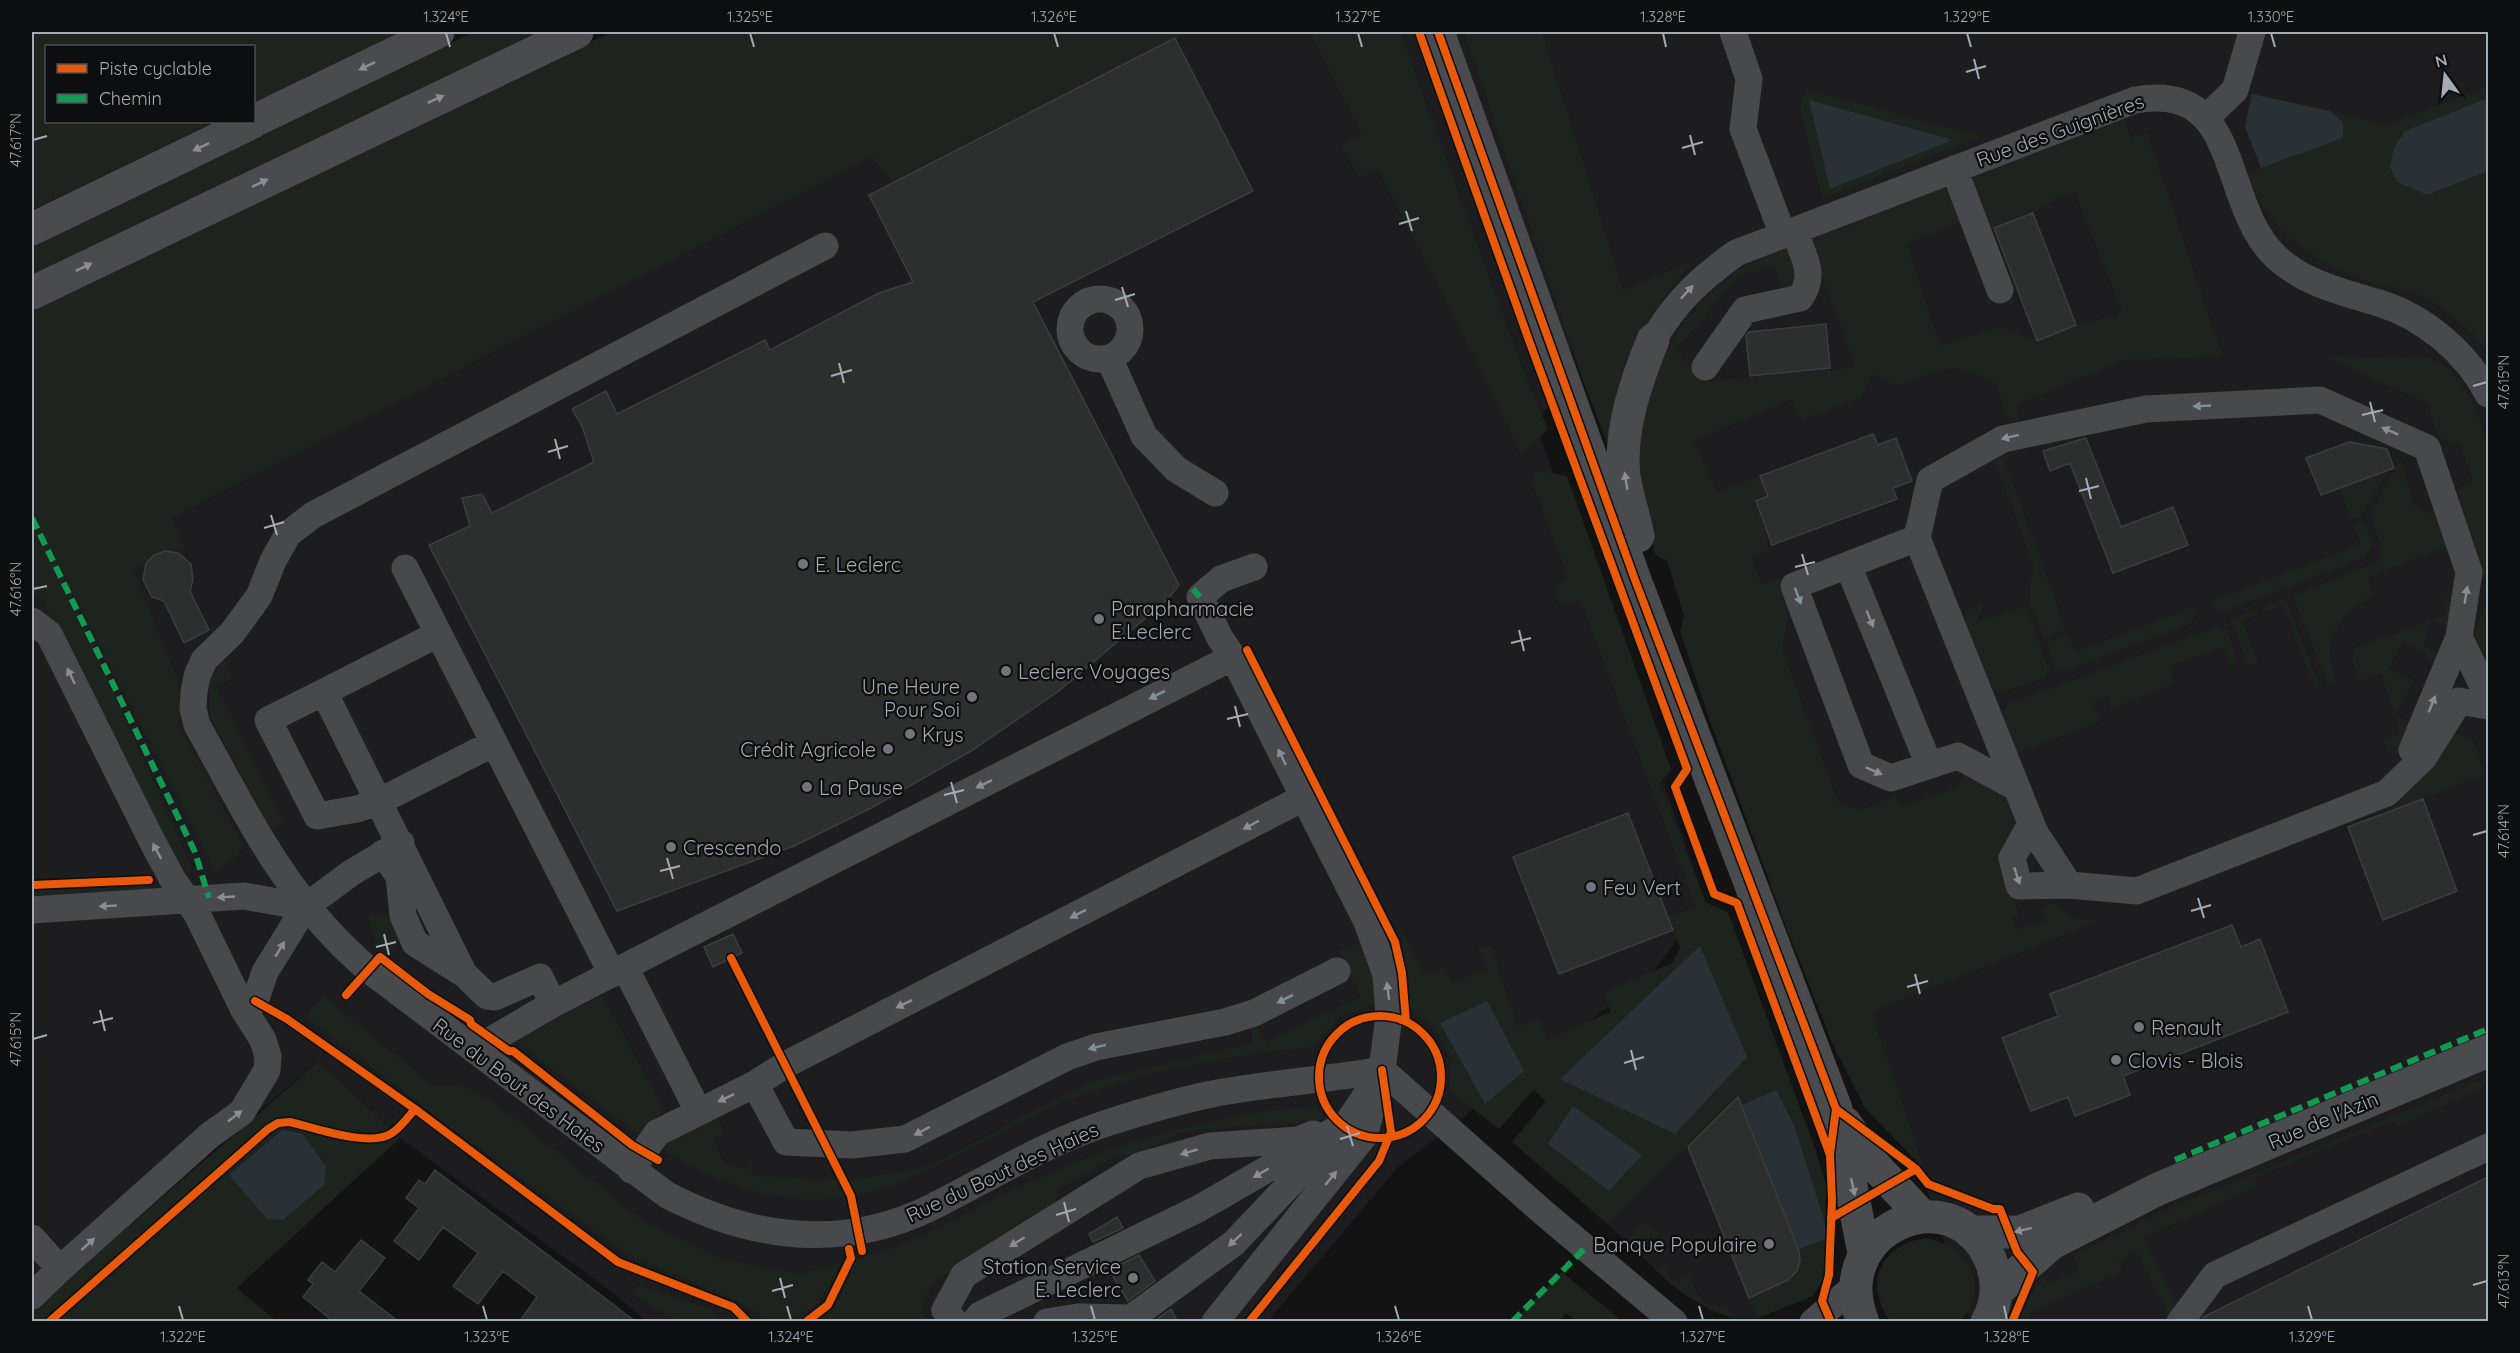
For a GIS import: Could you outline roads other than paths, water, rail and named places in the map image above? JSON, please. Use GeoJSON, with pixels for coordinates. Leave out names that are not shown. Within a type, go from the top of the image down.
{"type":"FeatureCollection","features":[{"type":"Feature","properties":{"kind":"main road"},"geometry":{"type":"LineString","coordinates":[[255,120],[438,32]]}},
{"type":"Feature","properties":{"kind":"main road"},"geometry":{"type":"LineString","coordinates":[[32,293],[578,32]]}},
{"type":"Feature","properties":{"kind":"main road"},"geometry":{"type":"LineString","coordinates":[[1438,32],[1635,580],[1836,1109],[1864,1253]]}},
{"type":"Feature","properties":{"kind":"main road"},"geometry":{"type":"LineString","coordinates":[[32,229],[249,123]]}},
{"type":"Feature","properties":{"kind":"main road"},"geometry":{"type":"LineString","coordinates":[[1635,580],[1638,535],[1624,475],[1627,421],[1636,381],[1653,340]]}},
{"type":"Feature","properties":{"kind":"main road","name":"Rue de l'Azin"},"geometry":{"type":"LineString","coordinates":[[1997,1291],[2052,1243],[2158,1189],[2488,1051]]}},
{"type":"Feature","properties":{"kind":"main road"},"geometry":{"type":"LineString","coordinates":[[1836,1109],[1875,1166],[1923,1217]]}},
{"type":"Feature","properties":{"kind":"main road","name":"Rue de l'Azin"},"geometry":{"type":"LineString","coordinates":[[1970,1232],[2020,1232],[2113,1196],[2158,1189]]}},
{"type":"Feature","properties":{"kind":"main road"},"geometry":{"type":"LineString","coordinates":[[1863,1322],[1855,1286],[1857,1269],[1864,1253],[1879,1234],[1899,1222],[1923,1217],[1948,1221],[1970,1232],[1985,1248],[1994,1269],[1997,1291],[1987,1322]]}},
{"type":"Feature","properties":{"kind":"street"},"geometry":{"type":"LineString","coordinates":[[1705,367],[1745,310],[1800,298],[1807,289],[1809,273],[1743,129],[1749,79],[1733,32]]}},
{"type":"Feature","properties":{"kind":"street"},"geometry":{"type":"LineString","coordinates":[[2207,117],[2235,90],[2252,32]]}},
{"type":"Feature","properties":{"kind":"street","name":"Rue des Guignières"},"geometry":{"type":"LineString","coordinates":[[1653,340],[1672,308],[1699,279],[1736,253],[2135,100],[2155,97],[2178,99],[2196,107],[2207,117],[2218,135],[2246,212],[2259,239],[2278,259],[2301,275],[2331,289],[2381,303],[2421,322],[2446,341],[2469,366],[2488,394]]}},
{"type":"Feature","properties":{"kind":"street"},"geometry":{"type":"LineString","coordinates":[[1954,169],[2000,290]]}},
{"type":"Feature","properties":{"kind":"street","name":"Rue du Bout des Haies"},"geometry":{"type":"LineString","coordinates":[[825,246],[312,515],[288,534],[273,561],[260,596],[232,633],[204,660],[197,676],[193,709],[197,725],[269,855],[305,907],[344,950],[631,1170],[667,1195],[705,1215],[746,1228],[794,1235],[847,1232],[897,1221],[931,1208],[1032,1153],[1125,1117],[1211,1094],[1382,1070]]}},
{"type":"Feature","properties":{"kind":"street"},"geometry":{"type":"LineString","coordinates":[[1109,358],[1144,436],[1176,469],[1215,493]]}},
{"type":"Feature","properties":{"kind":"street"},"geometry":{"type":"LineString","coordinates":[[2068,885],[2031,824],[1917,538],[1930,480],[2003,438],[2146,409],[2320,399],[2427,448],[2469,572],[2459,638],[2417,740],[2388,793]]}},
{"type":"Feature","properties":{"kind":"street"},"geometry":{"type":"LineString","coordinates":[[1917,538],[1794,586],[1861,765],[1891,778],[1958,756],[2017,788]]}},
{"type":"Feature","properties":{"kind":"street"},"geometry":{"type":"LineString","coordinates":[[1848,565],[1929,765]]}},
{"type":"Feature","properties":{"kind":"street"},"geometry":{"type":"LineString","coordinates":[[1215,1322],[1364,1136],[1382,1070],[1389,1001],[1379,950],[1233,657],[1220,638],[1200,597],[1221,579],[1254,567]]}},
{"type":"Feature","properties":{"kind":"street"},"geometry":{"type":"LineString","coordinates":[[405,568],[494,743],[698,1111]]}},
{"type":"Feature","properties":{"kind":"street"},"geometry":{"type":"LineString","coordinates":[[32,621],[50,634],[153,843],[187,901],[244,1010],[263,1040],[268,1056],[267,1070],[242,1112],[210,1135],[32,1296]]}},
{"type":"Feature","properties":{"kind":"street"},"geometry":{"type":"LineString","coordinates":[[438,634],[268,720],[317,816],[380,801],[494,743]]}},
{"type":"Feature","properties":{"kind":"street"},"geometry":{"type":"LineString","coordinates":[[2459,638],[2481,682],[2488,684]]}},
{"type":"Feature","properties":{"kind":"street"},"geometry":{"type":"LineString","coordinates":[[474,1050],[553,1004],[1233,657]]}},
{"type":"Feature","properties":{"kind":"street"},"geometry":{"type":"LineString","coordinates":[[324,692],[380,801],[392,848],[465,974],[487,996],[495,997],[540,977],[553,1004]]}},
{"type":"Feature","properties":{"kind":"street"},"geometry":{"type":"LineString","coordinates":[[2031,824],[2012,858],[2019,886],[2068,885],[2137,891],[2388,793],[2424,757],[2459,701],[2488,706]]}},
{"type":"Feature","properties":{"kind":"street"},"geometry":{"type":"LineString","coordinates":[[631,1170],[657,1133],[1303,798]]}},
{"type":"Feature","properties":{"kind":"street"},"geometry":{"type":"LineString","coordinates":[[244,1010],[255,1001],[265,972],[305,907],[351,873],[392,848]]}},
{"type":"Feature","properties":{"kind":"street"},"geometry":{"type":"LineString","coordinates":[[32,910],[244,896],[305,907]]}},
{"type":"Feature","properties":{"kind":"street"},"geometry":{"type":"LineString","coordinates":[[755,1084],[786,1142],[852,1145],[905,1139],[1067,1057],[1096,1047],[1225,1022],[1254,1013],[1337,971]]}},
{"type":"Feature","properties":{"kind":"street"},"geometry":{"type":"LineString","coordinates":[[1047,1322],[1078,1317],[1131,1318],[1234,1243],[1348,1122],[1382,1070]]}},
{"type":"Feature","properties":{"kind":"street"},"geometry":{"type":"LineString","coordinates":[[1382,1070],[1528,1199],[1674,1322]]}},
{"type":"Feature","properties":{"kind":"street"},"geometry":{"type":"LineString","coordinates":[[948,1318],[964,1275],[1139,1166],[1210,1146],[1298,1140],[1348,1122]]}},
{"type":"Feature","properties":{"kind":"street"},"geometry":{"type":"LineString","coordinates":[[974,1322],[980,1315],[1198,1209],[1348,1122]]}},
{"type":"Feature","properties":{"kind":"street"},"geometry":{"type":"LineString","coordinates":[[2180,1322],[2215,1275],[2488,1147]]}},
{"type":"Feature","properties":{"kind":"street"},"geometry":{"type":"LineString","coordinates":[[32,1238],[60,1269]]}},
{"type":"Feature","properties":{"kind":"street"},"geometry":{"type":"LineString","coordinates":[[1813,1322],[1855,1286]]}},
{"type":"Feature","properties":{"kind":"place","name":"E. Leclerc"},"geometry":{"type":"Point","coordinates":[803,564]}},
{"type":"Feature","properties":{"kind":"place","name":"Parapharmacie E.Leclerc"},"geometry":{"type":"Point","coordinates":[1099,619]}},
{"type":"Feature","properties":{"kind":"place","name":"Leclerc Voyages"},"geometry":{"type":"Point","coordinates":[1006,671]}},
{"type":"Feature","properties":{"kind":"place","name":"Une Heure Pour Soi"},"geometry":{"type":"Point","coordinates":[972,697]}},
{"type":"Feature","properties":{"kind":"place","name":"Krys"},"geometry":{"type":"Point","coordinates":[910,734]}},
{"type":"Feature","properties":{"kind":"place","name":"Crédit Agricole"},"geometry":{"type":"Point","coordinates":[888,749]}},
{"type":"Feature","properties":{"kind":"place","name":"La Pause"},"geometry":{"type":"Point","coordinates":[807,787]}},
{"type":"Feature","properties":{"kind":"place","name":"Crescendo"},"geometry":{"type":"Point","coordinates":[671,847]}},
{"type":"Feature","properties":{"kind":"place","name":"Feu Vert"},"geometry":{"type":"Point","coordinates":[1591,887]}},
{"type":"Feature","properties":{"kind":"place","name":"Renault"},"geometry":{"type":"Point","coordinates":[2139,1027]}},
{"type":"Feature","properties":{"kind":"place","name":"Clovis - Blois"},"geometry":{"type":"Point","coordinates":[2116,1060]}},
{"type":"Feature","properties":{"kind":"place","name":"Banque Populaire"},"geometry":{"type":"Point","coordinates":[1769,1244]}},
{"type":"Feature","properties":{"kind":"place","name":"Station Service E. Leclerc"},"geometry":{"type":"Point","coordinates":[1133,1278]}}]}
